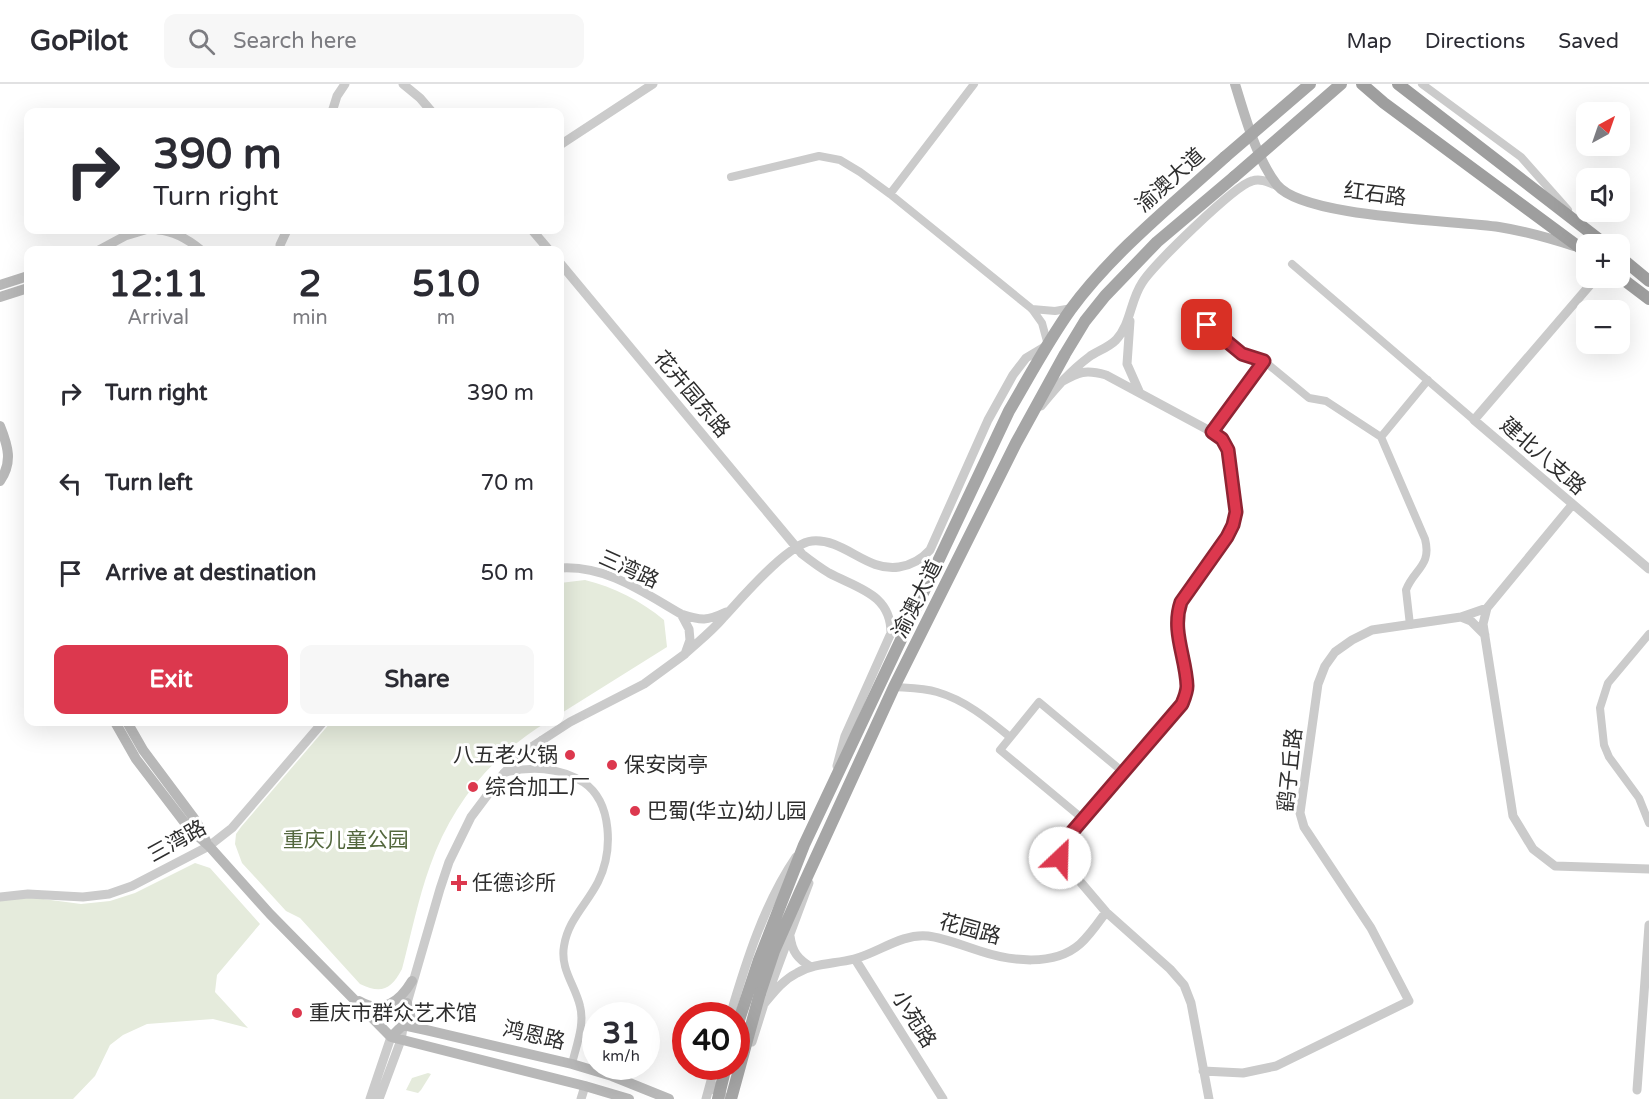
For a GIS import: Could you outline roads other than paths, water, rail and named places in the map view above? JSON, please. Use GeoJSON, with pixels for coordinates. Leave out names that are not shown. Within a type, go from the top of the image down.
{"type":"FeatureCollection","features":[{"type":"Feature","properties":{"kind":"highway","name":"红石路"},"geometry":{"type":"LineString","coordinates":[[1362,84],[1384,103],[1576,245]]}},
{"type":"Feature","properties":{"kind":"highway"},"geometry":{"type":"LineString","coordinates":[[1398,84],[1592,234]]}},
{"type":"Feature","properties":{"kind":"highway"},"geometry":{"type":"LineString","coordinates":[[1630,265],[1649,281]]}},
{"type":"Feature","properties":{"kind":"highway"},"geometry":{"type":"LineString","coordinates":[[1630,285],[1649,299]]}},
{"type":"Feature","properties":{"kind":"main road"},"geometry":{"type":"LineString","coordinates":[[1235,84],[1264,164],[1278,186]]}},
{"type":"Feature","properties":{"kind":"main road","name":"渝澳大道"},"geometry":{"type":"LineString","coordinates":[[735,1094],[758,995],[804,845],[1010,411],[1048,345],[1072,308],[1093,283],[1145,228],[1310,84]]}},
{"type":"Feature","properties":{"kind":"main road","name":"渝澳大道"},"geometry":{"type":"LineString","coordinates":[[750,1007],[758,995],[774,951],[894,687],[1028,422],[1084,321],[1156,242],[1341,84]]}},
{"type":"Feature","properties":{"kind":"main road","name":"红石路"},"geometry":{"type":"LineString","coordinates":[[1278,186],[1290,195],[1318,206],[1392,217],[1525,231],[1576,248]]}},
{"type":"Feature","properties":{"kind":"main road"},"geometry":{"type":"LineString","coordinates":[[0,285],[24,277]]}},
{"type":"Feature","properties":{"kind":"main road"},"geometry":{"type":"LineString","coordinates":[[0,297],[24,289]]}},
{"type":"Feature","properties":{"kind":"main road"},"geometry":{"type":"LineString","coordinates":[[0,426],[9,456],[6,472],[0,481]]}},
{"type":"Feature","properties":{"kind":"main road"},"geometry":{"type":"LineString","coordinates":[[117,726],[136,759],[188,827],[209,846],[270,914],[349,995],[396,1038],[403,1025]]}},
{"type":"Feature","properties":{"kind":"main road"},"geometry":{"type":"LineString","coordinates":[[129,726],[143,750],[196,821],[209,846]]}},
{"type":"Feature","properties":{"kind":"main road"},"geometry":{"type":"LineString","coordinates":[[349,995],[364,1004],[386,1007],[400,998],[412,981]]}},
{"type":"Feature","properties":{"kind":"main road"},"geometry":{"type":"LineString","coordinates":[[407,1003],[411,1019],[426,1030]]}},
{"type":"Feature","properties":{"kind":"main road","name":"鸿恩路"},"geometry":{"type":"LineString","coordinates":[[403,1025],[572,1064],[612,1076],[669,1099]]}},
{"type":"Feature","properties":{"kind":"main road","name":"鸿恩路"},"geometry":{"type":"LineString","coordinates":[[396,1038],[629,1099]]}},
{"type":"Feature","properties":{"kind":"main road"},"geometry":{"type":"LineString","coordinates":[[718,1099],[723,1080]]}},
{"type":"Feature","properties":{"kind":"street"},"geometry":{"type":"LineString","coordinates":[[334,108],[345,84]]}},
{"type":"Feature","properties":{"kind":"street"},"geometry":{"type":"LineString","coordinates":[[403,84],[429,108]]}},
{"type":"Feature","properties":{"kind":"street"},"geometry":{"type":"LineString","coordinates":[[564,142],[653,84]]}},
{"type":"Feature","properties":{"kind":"street"},"geometry":{"type":"LineString","coordinates":[[890,194],[974,84]]}},
{"type":"Feature","properties":{"kind":"street"},"geometry":{"type":"LineString","coordinates":[[1422,84],[1521,157],[1585,229]]}},
{"type":"Feature","properties":{"kind":"street"},"geometry":{"type":"LineString","coordinates":[[564,726],[644,684],[685,654],[710,632],[769,569],[797,547],[813,541],[831,544],[883,568],[903,567],[923,558],[930,550],[988,420],[1013,375],[1026,358],[1048,345],[1042,323],[1032,309],[890,194],[840,160],[819,156],[731,177]]}},
{"type":"Feature","properties":{"kind":"street"},"geometry":{"type":"LineString","coordinates":[[1139,391],[1127,364],[1130,316],[1142,283],[1162,258],[1236,190],[1251,181],[1263,180],[1278,186]]}},
{"type":"Feature","properties":{"kind":"street"},"geometry":{"type":"LineString","coordinates":[[106,246],[132,234]]}},
{"type":"Feature","properties":{"kind":"street"},"geometry":{"type":"LineString","coordinates":[[175,234],[196,246]]}},
{"type":"Feature","properties":{"kind":"street"},"geometry":{"type":"LineString","coordinates":[[535,234],[545,246]]}},
{"type":"Feature","properties":{"kind":"street"},"geometry":{"type":"LineString","coordinates":[[1292,264],[1474,420]]}},
{"type":"Feature","properties":{"kind":"street","name":"花卉园东路"},"geometry":{"type":"LineString","coordinates":[[564,268],[797,547],[818,566],[868,592],[886,609],[891,620],[891,633],[845,736],[833,782]]}},
{"type":"Feature","properties":{"kind":"street","name":"建北八支路"},"geometry":{"type":"LineString","coordinates":[[1587,288],[1474,420],[1649,569]]}},
{"type":"Feature","properties":{"kind":"street"},"geometry":{"type":"LineString","coordinates":[[1032,309],[1054,311],[1072,308]]}},
{"type":"Feature","properties":{"kind":"street"},"geometry":{"type":"LineString","coordinates":[[1190,311],[1242,354],[1264,361],[1309,398],[1326,401],[1381,437],[1428,548],[1425,563],[1406,590],[1410,625]]}},
{"type":"Feature","properties":{"kind":"street"},"geometry":{"type":"LineString","coordinates":[[1028,422],[1061,382],[1091,355],[1116,341],[1130,316]]}},
{"type":"Feature","properties":{"kind":"street"},"geometry":{"type":"LineString","coordinates":[[1212,432],[1264,361]]}},
{"type":"Feature","properties":{"kind":"street"},"geometry":{"type":"LineString","coordinates":[[1061,382],[1087,370],[1106,375],[1212,432],[1222,439],[1228,450],[1236,512],[1233,525],[1181,602],[1177,614],[1177,629],[1187,688],[1182,704],[1060,846],[1060,858],[1107,912],[1170,969],[1184,985],[1191,1003],[1209,1099]]}},
{"type":"Feature","properties":{"kind":"street"},"geometry":{"type":"LineString","coordinates":[[1381,437],[1428,380]]}},
{"type":"Feature","properties":{"kind":"street"},"geometry":{"type":"LineString","coordinates":[[1572,505],[1487,608],[1483,624],[1513,816],[1533,849],[1555,866],[1649,869]]}},
{"type":"Feature","properties":{"kind":"street","name":"三湾路"},"geometry":{"type":"LineString","coordinates":[[564,568],[588,569],[609,575],[681,614],[701,620],[713,618],[729,610]]}},
{"type":"Feature","properties":{"kind":"street","name":"鹞子丘路"},"geometry":{"type":"LineString","coordinates":[[1203,1071],[1243,1073],[1276,1066],[1408,1000],[1371,928],[1304,826],[1300,813],[1318,684],[1325,666],[1335,652],[1372,630],[1461,617],[1487,608]]}},
{"type":"Feature","properties":{"kind":"street"},"geometry":{"type":"LineString","coordinates":[[681,614],[689,629],[690,640],[685,654]]}},
{"type":"Feature","properties":{"kind":"street"},"geometry":{"type":"LineString","coordinates":[[1461,617],[1471,621],[1485,635]]}},
{"type":"Feature","properties":{"kind":"street"},"geometry":{"type":"LineString","coordinates":[[1649,634],[1608,683],[1600,708],[1604,745],[1609,757],[1639,798],[1649,823]]}},
{"type":"Feature","properties":{"kind":"street"},"geometry":{"type":"LineString","coordinates":[[894,687],[924,689],[949,697],[983,715],[1010,737]]}},
{"type":"Feature","properties":{"kind":"street"},"geometry":{"type":"LineString","coordinates":[[1083,819],[1000,750],[1039,702],[1123,772]]}},
{"type":"Feature","properties":{"kind":"street","name":"三湾路"},"geometry":{"type":"LineString","coordinates":[[0,897],[27,894],[82,897],[109,894],[132,886],[209,846],[232,828],[320,726]]}},
{"type":"Feature","properties":{"kind":"street"},"geometry":{"type":"LineString","coordinates":[[403,1025],[412,981],[449,862],[471,817],[504,774],[530,748],[564,726]]}},
{"type":"Feature","properties":{"kind":"street"},"geometry":{"type":"LineString","coordinates":[[542,740],[543,757],[555,771]]}},
{"type":"Feature","properties":{"kind":"street"},"geometry":{"type":"LineString","coordinates":[[504,774],[526,769],[555,771],[579,780],[591,788],[601,802],[607,825],[607,843],[601,877],[576,915],[564,944],[563,957],[566,970],[582,1014],[582,1024],[572,1064]]}},
{"type":"Feature","properties":{"kind":"street"},"geometry":{"type":"LineString","coordinates":[[734,1002],[765,915],[783,876],[804,845]]}},
{"type":"Feature","properties":{"kind":"street"},"geometry":{"type":"LineString","coordinates":[[758,995],[790,932],[806,893],[818,853]]}},
{"type":"Feature","properties":{"kind":"street","name":"花园路"},"geometry":{"type":"LineString","coordinates":[[758,995],[811,967],[855,959],[907,938],[926,936],[994,956],[1019,960],[1062,955],[1079,944],[1107,912]]}},
{"type":"Feature","properties":{"kind":"street"},"geometry":{"type":"LineString","coordinates":[[1637,1090],[1649,925]]}},
{"type":"Feature","properties":{"kind":"street"},"geometry":{"type":"LineString","coordinates":[[790,932],[791,948],[811,967]]}},
{"type":"Feature","properties":{"kind":"street","name":"小苑路"},"geometry":{"type":"LineString","coordinates":[[855,959],[943,1099]]}},
{"type":"Feature","properties":{"kind":"street"},"geometry":{"type":"LineString","coordinates":[[1643,1006],[1649,991]]}},
{"type":"Feature","properties":{"kind":"street"},"geometry":{"type":"LineString","coordinates":[[370,1099],[396,1038]]}},
{"type":"Feature","properties":{"kind":"street"},"geometry":{"type":"LineString","coordinates":[[379,1099],[396,1038]]}},
{"type":"Feature","properties":{"kind":"street"},"geometry":{"type":"LineString","coordinates":[[711,1081],[713,1089],[722,1096],[735,1094],[736,1099]]}},
{"type":"Feature","properties":{"kind":"street"},"geometry":{"type":"LineString","coordinates":[[706,1099],[711,1081]]}},
{"type":"Feature","properties":{"kind":"street"},"geometry":{"type":"LineString","coordinates":[[581,1099],[585,1086]]}},
{"type":"Feature","properties":{"kind":"place","name":"八五老火锅"},"geometry":{"type":"Point","coordinates":[570,755]}},
{"type":"Feature","properties":{"kind":"place","name":"保安岗亭"},"geometry":{"type":"Point","coordinates":[612,765]}},
{"type":"Feature","properties":{"kind":"place","name":"综合加工厂"},"geometry":{"type":"Point","coordinates":[473,787]}},
{"type":"Feature","properties":{"kind":"place","name":"巴蜀(华立)幼儿园"},"geometry":{"type":"Point","coordinates":[635,811]}},
{"type":"Feature","properties":{"kind":"place","name":"任德诊所"},"geometry":{"type":"Point","coordinates":[459,883]}},
{"type":"Feature","properties":{"kind":"place","name":"重庆市群众艺术馆"},"geometry":{"type":"Point","coordinates":[297,1013]}},
{"type":"Feature","properties":{"kind":"park label","name":"重庆儿童公园"},"geometry":{"type":"Point","coordinates":[346,840]}}]}
